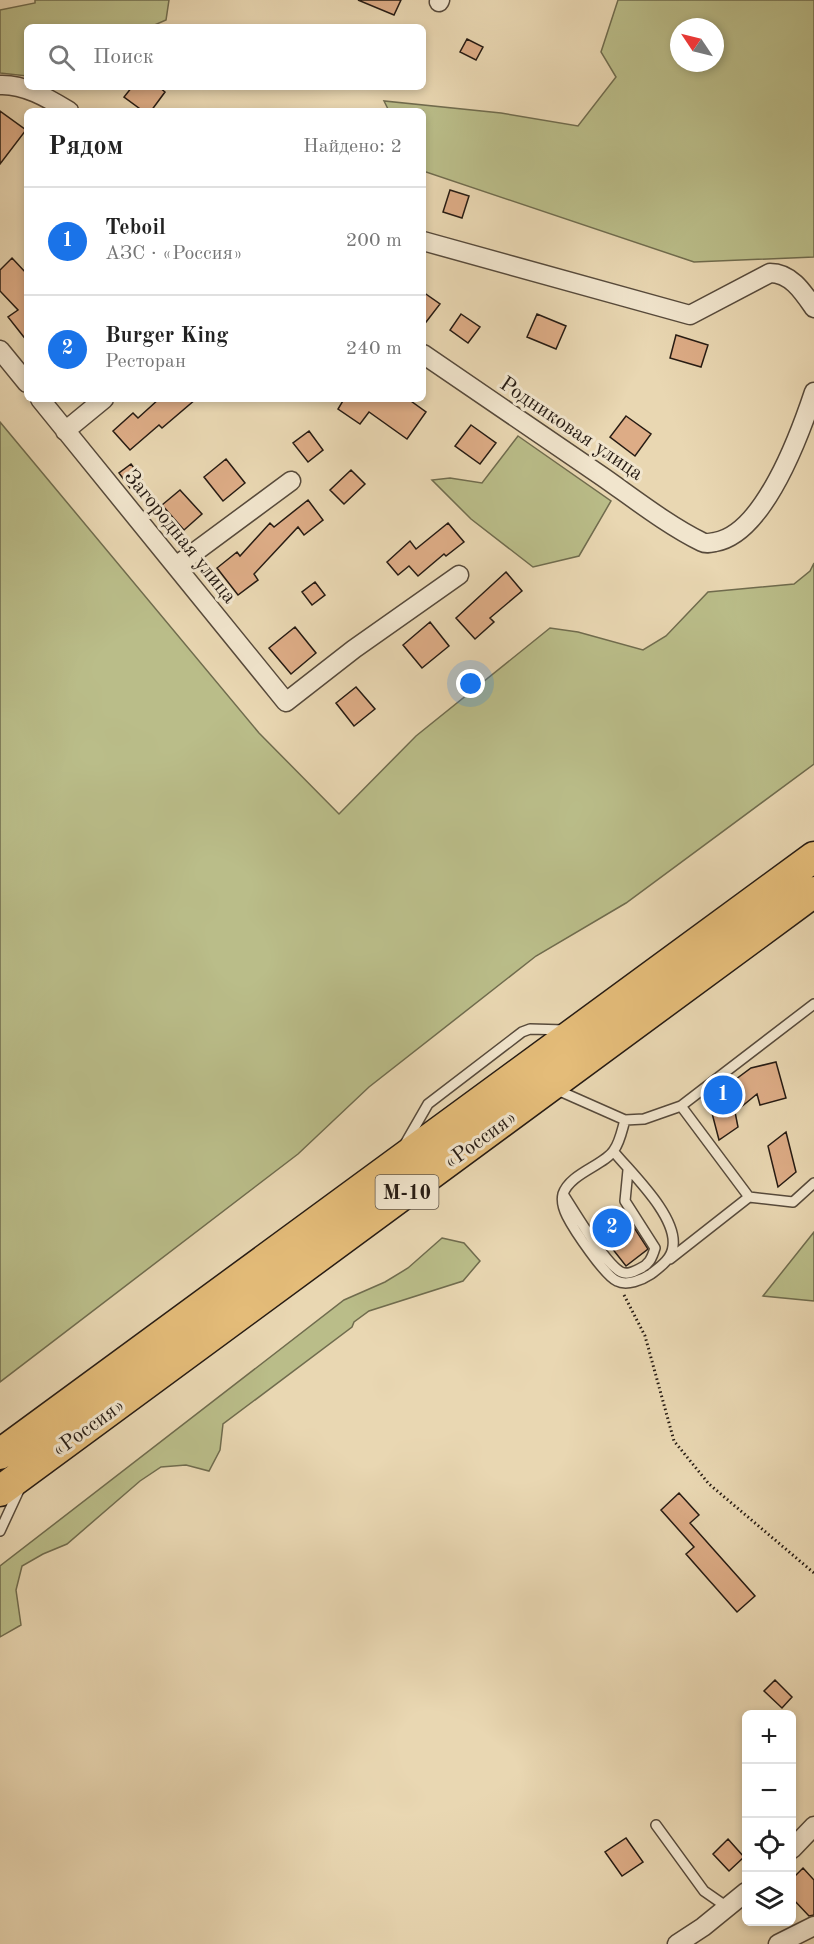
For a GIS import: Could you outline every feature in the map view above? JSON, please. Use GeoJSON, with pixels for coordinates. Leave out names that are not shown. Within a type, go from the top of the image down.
{"type":"FeatureCollection","features":[{"type":"Feature","properties":{"kind":"highway","name":"«Россия»"},"geometry":{"type":"LineString","coordinates":[[0,1454],[814,857]]}},
{"type":"Feature","properties":{"kind":"highway","name":"«Россия»"},"geometry":{"type":"LineString","coordinates":[[0,1491],[814,892]]}},
{"type":"Feature","properties":{"kind":"street"},"geometry":{"type":"LineString","coordinates":[[0,85],[8,84],[24,89]]}},
{"type":"Feature","properties":{"kind":"street"},"geometry":{"type":"LineString","coordinates":[[27,90],[42,95],[64,108]]}},
{"type":"Feature","properties":{"kind":"street"},"geometry":{"type":"LineString","coordinates":[[426,242],[690,315],[770,273],[777,273],[794,282],[814,308]]}},
{"type":"Feature","properties":{"kind":"street"},"geometry":{"type":"LineString","coordinates":[[0,350],[24,379]]}},
{"type":"Feature","properties":{"kind":"street","name":"Родниковая улица"},"geometry":{"type":"LineString","coordinates":[[426,356],[705,543],[728,538],[757,511],[791,456],[814,392]]}},
{"type":"Feature","properties":{"kind":"street","name":"Загородная улица"},"geometry":{"type":"LineString","coordinates":[[42,402],[286,702],[354,649],[459,575]]}},
{"type":"Feature","properties":{"kind":"street"},"geometry":{"type":"LineString","coordinates":[[65,431],[100,402]]}},
{"type":"Feature","properties":{"kind":"street"},"geometry":{"type":"LineString","coordinates":[[176,566],[291,481]]}},
{"type":"Feature","properties":{"kind":"street"},"geometry":{"type":"LineString","coordinates":[[796,1845],[814,1826]]}},
{"type":"Feature","properties":{"kind":"street"},"geometry":{"type":"LineString","coordinates":[[678,1944],[742,1896]]}},
{"type":"Feature","properties":{"kind":"street"},"geometry":{"type":"LineString","coordinates":[[778,1944],[814,1926]]}},
{"type":"Feature","properties":{"kind":"lane"},"geometry":{"type":"LineString","coordinates":[[550,1087],[625,1120],[644,1119],[681,1106],[814,1004]]}},
{"type":"Feature","properties":{"kind":"lane"},"geometry":{"type":"LineString","coordinates":[[681,1106],[749,1197]]}},
{"type":"Feature","properties":{"kind":"lane"},"geometry":{"type":"LineString","coordinates":[[625,1120],[614,1152],[573,1180],[563,1194],[562,1205],[567,1217],[608,1275],[618,1283],[633,1283],[648,1275],[749,1197],[793,1202],[814,1183]]}},
{"type":"Feature","properties":{"kind":"lane"},"geometry":{"type":"LineString","coordinates":[[614,1152],[666,1215],[673,1233],[674,1248],[666,1263]]}},
{"type":"Feature","properties":{"kind":"lane"},"geometry":{"type":"LineString","coordinates":[[563,1194],[609,1262],[622,1272],[630,1273],[644,1267],[652,1259],[655,1248],[625,1201],[628,1170]]}},
{"type":"Feature","properties":{"kind":"lane"},"geometry":{"type":"LineString","coordinates":[[0,1531],[26,1472]]}},
{"type":"Feature","properties":{"kind":"lane"},"geometry":{"type":"LineString","coordinates":[[656,1825],[704,1891],[727,1907]]}},
{"type":"Feature","properties":{"kind":"path"},"geometry":{"type":"LineString","coordinates":[[618,1283],[645,1336],[674,1442],[709,1484],[814,1573]]}},
{"type":"Feature","properties":{"kind":"green space"},"geometry":{"type":"Polygon","coordinates":[[[35,0],[169,0],[166,20],[157,24],[24,24],[24,76],[0,73],[0,10],[35,3],[35,0]]]}},
{"type":"Feature","properties":{"kind":"green space"},"geometry":{"type":"Polygon","coordinates":[[[618,0],[814,0],[814,257],[694,262],[426,172],[426,108],[388,108],[384,101],[501,113],[578,126],[616,77],[601,52],[618,0]]]}},
{"type":"Feature","properties":{"kind":"green space"},"geometry":{"type":"Polygon","coordinates":[[[0,422],[259,733],[339,814],[416,736],[550,628],[578,632],[643,650],[666,636],[708,592],[794,584],[810,571],[814,563],[814,764],[626,903],[536,956],[369,1087],[298,1154],[0,1382],[0,422]]]}},
{"type":"Feature","properties":{"kind":"green space"},"geometry":{"type":"Polygon","coordinates":[[[518,436],[611,501],[579,556],[533,567],[471,519],[432,480],[450,478],[482,483],[518,436]]]}},
{"type":"Feature","properties":{"kind":"green space"},"geometry":{"type":"Polygon","coordinates":[[[814,1232],[814,1301],[763,1296],[814,1232]]]}},
{"type":"Feature","properties":{"kind":"green space"},"geometry":{"type":"Polygon","coordinates":[[[442,1238],[464,1243],[480,1261],[463,1281],[369,1311],[354,1322],[352,1327],[223,1424],[220,1450],[209,1471],[186,1465],[161,1467],[140,1481],[67,1544],[22,1566],[16,1590],[21,1625],[0,1637],[0,1566],[344,1300],[385,1282],[408,1268],[442,1238]]]}},
{"type":"Feature","properties":{"kind":"building"},"geometry":{"type":"Polygon","coordinates":[[[358,0],[401,0],[394,15],[358,0]]]}},
{"type":"Feature","properties":{"kind":"building"},"geometry":{"type":"Polygon","coordinates":[[[467,39],[483,47],[476,60],[460,52],[467,39]]]}},
{"type":"Feature","properties":{"kind":"building"},"geometry":{"type":"Polygon","coordinates":[[[130,90],[163,90],[165,92],[153,108],[139,108],[124,97],[130,90]]]}},
{"type":"Feature","properties":{"kind":"building"},"geometry":{"type":"Polygon","coordinates":[[[0,111],[24,129],[24,133],[0,164],[0,111]]]}},
{"type":"Feature","properties":{"kind":"building"},"geometry":{"type":"Polygon","coordinates":[[[450,190],[469,196],[462,218],[443,212],[450,190]]]}},
{"type":"Feature","properties":{"kind":"building"},"geometry":{"type":"Polygon","coordinates":[[[12,258],[24,271],[24,337],[8,317],[18,310],[0,291],[0,270],[12,258]]]}},
{"type":"Feature","properties":{"kind":"building"},"geometry":{"type":"Polygon","coordinates":[[[426,294],[440,304],[426,322],[426,294]]]}},
{"type":"Feature","properties":{"kind":"building"},"geometry":{"type":"Polygon","coordinates":[[[461,314],[480,327],[468,343],[450,330],[461,314]]]}},
{"type":"Feature","properties":{"kind":"building"},"geometry":{"type":"Polygon","coordinates":[[[537,314],[566,326],[556,349],[527,337],[537,314]]]}},
{"type":"Feature","properties":{"kind":"building"},"geometry":{"type":"Polygon","coordinates":[[[676,335],[708,345],[701,367],[670,358],[676,335]]]}},
{"type":"Feature","properties":{"kind":"building"},"geometry":{"type":"Polygon","coordinates":[[[156,402],[192,402],[162,428],[159,425],[130,450],[113,431],[133,413],[138,418],[156,402]]]}},
{"type":"Feature","properties":{"kind":"building"},"geometry":{"type":"Polygon","coordinates":[[[342,402],[412,402],[426,412],[407,439],[369,412],[360,424],[338,409],[342,402]]]}},
{"type":"Feature","properties":{"kind":"building"},"geometry":{"type":"Polygon","coordinates":[[[626,416],[651,434],[635,456],[610,437],[626,416]]]}},
{"type":"Feature","properties":{"kind":"building"},"geometry":{"type":"Polygon","coordinates":[[[471,425],[496,443],[480,464],[455,446],[471,425]]]}},
{"type":"Feature","properties":{"kind":"building"},"geometry":{"type":"Polygon","coordinates":[[[309,431],[323,450],[308,462],[293,443],[309,431]]]}},
{"type":"Feature","properties":{"kind":"building"},"geometry":{"type":"Polygon","coordinates":[[[226,459],[245,483],[223,501],[204,477],[226,459]]]}},
{"type":"Feature","properties":{"kind":"building"},"geometry":{"type":"Polygon","coordinates":[[[131,464],[142,479],[130,488],[119,473],[131,464]]]}},
{"type":"Feature","properties":{"kind":"building"},"geometry":{"type":"Polygon","coordinates":[[[351,470],[365,484],[344,504],[330,490],[351,470]]]}},
{"type":"Feature","properties":{"kind":"building"},"geometry":{"type":"Polygon","coordinates":[[[180,490],[202,514],[184,530],[162,505],[180,490]]]}},
{"type":"Feature","properties":{"kind":"building"},"geometry":{"type":"Polygon","coordinates":[[[308,500],[323,520],[304,535],[298,527],[254,574],[258,580],[238,595],[217,568],[237,552],[240,556],[270,523],[274,527],[308,500]]]}},
{"type":"Feature","properties":{"kind":"building"},"geometry":{"type":"Polygon","coordinates":[[[448,523],[464,542],[446,556],[444,554],[418,576],[409,566],[398,575],[387,562],[410,541],[416,549],[448,523]]]}},
{"type":"Feature","properties":{"kind":"building"},"geometry":{"type":"Polygon","coordinates":[[[506,572],[522,591],[490,618],[494,622],[475,639],[456,618],[506,572]]]}},
{"type":"Feature","properties":{"kind":"building"},"geometry":{"type":"Polygon","coordinates":[[[315,582],[325,595],[312,605],[302,592],[315,582]]]}},
{"type":"Feature","properties":{"kind":"building"},"geometry":{"type":"Polygon","coordinates":[[[430,622],[449,646],[422,668],[403,645],[430,622]]]}},
{"type":"Feature","properties":{"kind":"building"},"geometry":{"type":"Polygon","coordinates":[[[295,627],[316,653],[291,674],[269,648],[295,627]]]}},
{"type":"Feature","properties":{"kind":"building"},"geometry":{"type":"Polygon","coordinates":[[[356,687],[375,709],[354,726],[336,703],[356,687]]]}},
{"type":"Feature","properties":{"kind":"building"},"geometry":{"type":"Polygon","coordinates":[[[776,1062],[786,1098],[760,1105],[757,1094],[735,1112],[738,1127],[719,1140],[707,1094],[727,1079],[728,1085],[751,1068],[776,1062]]]}},
{"type":"Feature","properties":{"kind":"building"},"geometry":{"type":"Polygon","coordinates":[[[786,1132],[796,1172],[778,1187],[768,1146],[786,1132]]]}},
{"type":"Feature","properties":{"kind":"building"},"geometry":{"type":"Polygon","coordinates":[[[622,1209],[648,1249],[626,1266],[596,1228],[622,1209]]]}},
{"type":"Feature","properties":{"kind":"building"},"geometry":{"type":"Polygon","coordinates":[[[679,1493],[699,1515],[690,1523],[755,1596],[737,1612],[686,1554],[694,1547],[661,1510],[679,1493]]]}},
{"type":"Feature","properties":{"kind":"building"},"geometry":{"type":"Polygon","coordinates":[[[775,1680],[792,1697],[782,1708],[764,1691],[775,1680]]]}},
{"type":"Feature","properties":{"kind":"building"},"geometry":{"type":"Polygon","coordinates":[[[626,1838],[643,1862],[622,1876],[605,1852],[626,1838]]]}},
{"type":"Feature","properties":{"kind":"building"},"geometry":{"type":"Polygon","coordinates":[[[728,1839],[742,1855],[742,1859],[729,1871],[713,1854],[728,1839]]]}},
{"type":"Feature","properties":{"kind":"building"},"geometry":{"type":"Polygon","coordinates":[[[803,1868],[814,1880],[814,1915],[809,1916],[796,1902],[796,1875],[803,1868]]]}},
{"type":"Feature","properties":{"kind":"place","name":"Teboil"},"geometry":{"type":"Point","coordinates":[723,1095]}},
{"type":"Feature","properties":{"kind":"place","name":"Burger King"},"geometry":{"type":"Point","coordinates":[612,1228]}}]}
